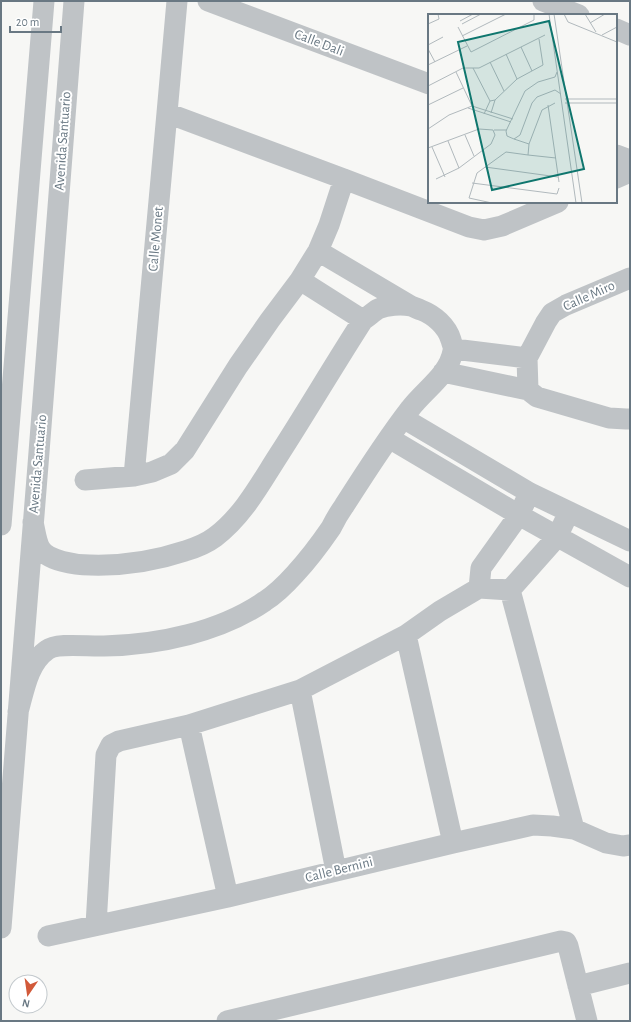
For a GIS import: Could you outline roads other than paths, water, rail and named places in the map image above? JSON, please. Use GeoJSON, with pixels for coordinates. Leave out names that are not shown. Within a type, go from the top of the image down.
{"type":"FeatureCollection","features":[{"type":"Feature","properties":{"kind":"street"},"geometry":{"type":"LineString","coordinates":[[1,525],[3,457],[44,1]]}},
{"type":"Feature","properties":{"kind":"street","name":"Avenida Santuario"},"geometry":{"type":"LineString","coordinates":[[1,928],[74,1]]}},
{"type":"Feature","properties":{"kind":"street","name":"Calle Monet"},"geometry":{"type":"LineString","coordinates":[[134,476],[176,1]]}},
{"type":"Feature","properties":{"kind":"street","name":"Calle Dali"},"geometry":{"type":"LineString","coordinates":[[208,1],[428,84]]}},
{"type":"Feature","properties":{"kind":"street"},"geometry":{"type":"LineString","coordinates":[[542,1],[576,14]]}},
{"type":"Feature","properties":{"kind":"street"},"geometry":{"type":"LineString","coordinates":[[617,29],[630,35]]}},
{"type":"Feature","properties":{"kind":"street"},"geometry":{"type":"LineString","coordinates":[[167,113],[469,227],[484,230],[502,226],[556,203]]}},
{"type":"Feature","properties":{"kind":"street"},"geometry":{"type":"LineString","coordinates":[[617,155],[630,160]]}},
{"type":"Feature","properties":{"kind":"street"},"geometry":{"type":"LineString","coordinates":[[617,178],[630,172]]}},
{"type":"Feature","properties":{"kind":"street"},"geometry":{"type":"LineString","coordinates":[[85,480],[134,476],[152,472],[171,464],[185,450],[238,366],[300,280],[318,251],[329,225],[344,179]]}},
{"type":"Feature","properties":{"kind":"street"},"geometry":{"type":"LineString","coordinates":[[18,712],[32,666],[48,648],[61,645],[122,646],[183,636],[233,619],[266,601],[295,574],[320,543],[388,438],[412,406],[449,365],[454,349],[449,335],[439,321],[427,312],[410,306],[318,251]]}},
{"type":"Feature","properties":{"kind":"street","name":"Calle Miro"},"geometry":{"type":"LineString","coordinates":[[528,390],[527,358],[552,313],[566,305],[630,278]]}},
{"type":"Feature","properties":{"kind":"street"},"geometry":{"type":"LineString","coordinates":[[300,280],[364,320]]}},
{"type":"Feature","properties":{"kind":"street"},"geometry":{"type":"LineString","coordinates":[[33,522],[40,549],[56,559],[67,563],[83,565],[118,565],[158,559],[195,548],[214,538],[229,525],[251,497],[364,320],[379,309],[394,305],[410,306]]}},
{"type":"Feature","properties":{"kind":"street"},"geometry":{"type":"LineString","coordinates":[[454,349],[527,358]]}},
{"type":"Feature","properties":{"kind":"street"},"geometry":{"type":"LineString","coordinates":[[443,372],[528,390],[537,396],[609,418],[630,419]]}},
{"type":"Feature","properties":{"kind":"street"},"geometry":{"type":"LineString","coordinates":[[403,418],[530,493],[630,541]]}},
{"type":"Feature","properties":{"kind":"street"},"geometry":{"type":"LineString","coordinates":[[388,438],[557,537],[630,577]]}},
{"type":"Feature","properties":{"kind":"street"},"geometry":{"type":"LineString","coordinates":[[3,457],[38,465]]}},
{"type":"Feature","properties":{"kind":"street"},"geometry":{"type":"LineString","coordinates":[[2,489],[36,496]]}},
{"type":"Feature","properties":{"kind":"street"},"geometry":{"type":"LineString","coordinates":[[479,588],[480,568],[519,515],[530,493]]}},
{"type":"Feature","properties":{"kind":"street"},"geometry":{"type":"LineString","coordinates":[[510,590],[557,537],[569,512]]}},
{"type":"Feature","properties":{"kind":"street"},"geometry":{"type":"LineString","coordinates":[[96,925],[106,755],[111,745],[119,741],[189,725],[300,690],[406,635],[440,611],[479,588],[510,590]]}},
{"type":"Feature","properties":{"kind":"street"},"geometry":{"type":"LineString","coordinates":[[510,590],[574,829]]}},
{"type":"Feature","properties":{"kind":"street"},"geometry":{"type":"LineString","coordinates":[[406,635],[453,842]]}},
{"type":"Feature","properties":{"kind":"street"},"geometry":{"type":"LineString","coordinates":[[300,690],[336,871]]}},
{"type":"Feature","properties":{"kind":"street"},"geometry":{"type":"LineString","coordinates":[[189,725],[228,897]]}},
{"type":"Feature","properties":{"kind":"street","name":"Calle Bernini"},"geometry":{"type":"LineString","coordinates":[[48,936],[228,897],[453,842],[533,825],[574,829],[606,843],[623,846],[630,845]]}},
{"type":"Feature","properties":{"kind":"street"},"geometry":{"type":"LineString","coordinates":[[227,1021],[561,941],[566,942],[568,946],[587,1021]]}},
{"type":"Feature","properties":{"kind":"street"},"geometry":{"type":"LineString","coordinates":[[578,986],[630,973]]}}]}
